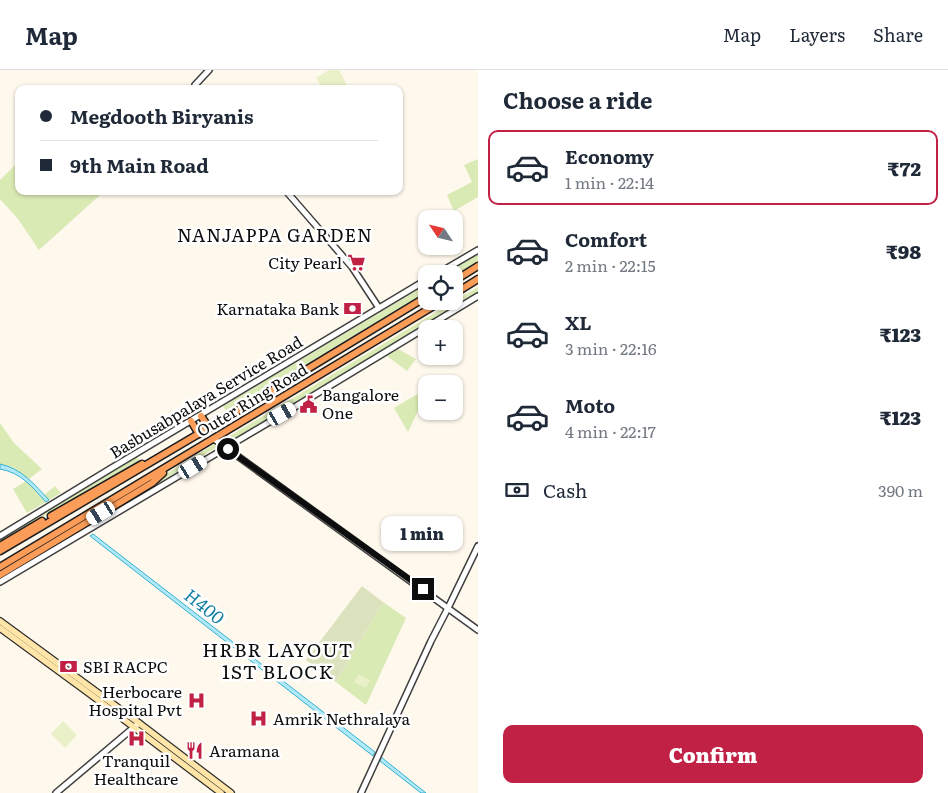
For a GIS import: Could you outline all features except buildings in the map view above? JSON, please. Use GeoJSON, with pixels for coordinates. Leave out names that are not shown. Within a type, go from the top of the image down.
{"type":"FeatureCollection","features":[{"type":"Feature","properties":{"kind":"highway"},"geometry":{"type":"LineString","coordinates":[[463,275],[478,266]]}},
{"type":"Feature","properties":{"kind":"highway"},"geometry":{"type":"LineString","coordinates":[[463,288],[478,279]]}},
{"type":"Feature","properties":{"kind":"highway","name":"Outer Ring Road"},"geometry":{"type":"LineString","coordinates":[[0,552],[418,302]]}},
{"type":"Feature","properties":{"kind":"highway","name":"Outer Ring Road"},"geometry":{"type":"LineString","coordinates":[[0,568],[427,310]]}},
{"type":"Feature","properties":{"kind":"highway"},"geometry":{"type":"LineString","coordinates":[[201,416],[209,428]]}},
{"type":"Feature","properties":{"kind":"highway"},"geometry":{"type":"LineString","coordinates":[[191,422],[198,434]]}},
{"type":"Feature","properties":{"kind":"highway"},"geometry":{"type":"LineString","coordinates":[[0,546],[135,467],[172,450]]}},
{"type":"Feature","properties":{"kind":"highway"},"geometry":{"type":"LineString","coordinates":[[0,575],[152,482],[177,461]]}},
{"type":"Feature","properties":{"kind":"main road"},"geometry":{"type":"LineString","coordinates":[[0,621],[137,725],[222,793]]}},
{"type":"Feature","properties":{"kind":"main road"},"geometry":{"type":"LineString","coordinates":[[0,628],[231,793]]}},
{"type":"Feature","properties":{"kind":"street"},"geometry":{"type":"LineString","coordinates":[[196,85],[210,70]]}},
{"type":"Feature","properties":{"kind":"street"},"geometry":{"type":"LineString","coordinates":[[289,195],[352,267],[379,308]]}},
{"type":"Feature","properties":{"kind":"street"},"geometry":{"type":"LineString","coordinates":[[452,265],[478,250]]}},
{"type":"Feature","properties":{"kind":"street","name":"Basbusabpalaya Service Road"},"geometry":{"type":"LineString","coordinates":[[0,536],[418,285]]}},
{"type":"Feature","properties":{"kind":"street"},"geometry":{"type":"LineString","coordinates":[[0,582],[478,296]]}},
{"type":"Feature","properties":{"kind":"street"},"geometry":{"type":"LineString","coordinates":[[214,439],[478,630]]}},
{"type":"Feature","properties":{"kind":"street"},"geometry":{"type":"LineString","coordinates":[[361,793],[431,641],[478,546]]}},
{"type":"Feature","properties":{"kind":"street"},"geometry":{"type":"LineString","coordinates":[[56,793],[137,725]]}},
{"type":"Feature","properties":{"kind":"green space"},"geometry":{"type":"Polygon","coordinates":[[[329,70],[339,70],[347,85],[320,85],[316,78],[329,70]]]}},
{"type":"Feature","properties":{"kind":"green space"},"geometry":{"type":"Polygon","coordinates":[[[478,159],[478,197],[454,210],[447,195],[472,182],[464,165],[478,159]]]}},
{"type":"Feature","properties":{"kind":"green space"},"geometry":{"type":"Polygon","coordinates":[[[15,165],[15,195],[100,195],[39,250],[18,219],[0,199],[0,180],[15,165]]]}},
{"type":"Feature","properties":{"kind":"green space"},"geometry":{"type":"Polygon","coordinates":[[[478,254],[478,261],[463,270],[463,265],[459,265],[478,254]]]}},
{"type":"Feature","properties":{"kind":"green space"},"geometry":{"type":"Polygon","coordinates":[[[478,287],[478,296],[463,305],[463,296],[478,287]]]}},
{"type":"Feature","properties":{"kind":"green space"},"geometry":{"type":"Polygon","coordinates":[[[418,290],[418,297],[227,412],[223,406],[418,290]]]}},
{"type":"Feature","properties":{"kind":"green space"},"geometry":{"type":"Polygon","coordinates":[[[440,310],[455,310],[438,320],[423,320],[440,310]]]}},
{"type":"Feature","properties":{"kind":"green space"},"geometry":{"type":"Polygon","coordinates":[[[418,323],[418,332],[230,444],[223,440],[418,323]]]}},
{"type":"Feature","properties":{"kind":"green space"},"geometry":{"type":"Polygon","coordinates":[[[398,349],[416,359],[407,371],[387,356],[398,349]]]}},
{"type":"Feature","properties":{"kind":"green space"},"geometry":{"type":"Polygon","coordinates":[[[418,394],[418,411],[408,432],[394,408],[418,394]]]}},
{"type":"Feature","properties":{"kind":"green space"},"geometry":{"type":"Polygon","coordinates":[[[0,423],[14,443],[42,469],[29,479],[15,469],[0,464],[0,423]]]}},
{"type":"Feature","properties":{"kind":"green space"},"geometry":{"type":"Polygon","coordinates":[[[216,443],[217,447],[0,580],[0,576],[216,443]]]}},
{"type":"Feature","properties":{"kind":"green space"},"geometry":{"type":"Polygon","coordinates":[[[136,456],[139,460],[0,542],[0,538],[136,456]]]}},
{"type":"Feature","properties":{"kind":"green space"},"geometry":{"type":"Polygon","coordinates":[[[26,481],[46,502],[27,513],[13,489],[26,481]]]}},
{"type":"Feature","properties":{"kind":"green space"},"geometry":{"type":"Polygon","coordinates":[[[55,486],[61,493],[49,500],[44,495],[55,486]]]}},
{"type":"Feature","properties":{"kind":"green space"},"geometry":{"type":"Polygon","coordinates":[[[362,586],[383,602],[336,682],[306,660],[362,586]]]}},
{"type":"Feature","properties":{"kind":"green space"},"geometry":{"type":"Polygon","coordinates":[[[383,602],[406,618],[366,705],[336,682],[383,602]]]}},
{"type":"Feature","properties":{"kind":"green space"},"geometry":{"type":"Polygon","coordinates":[[[359,674],[370,680],[366,688],[354,682],[359,674]]]}},
{"type":"Feature","properties":{"kind":"green space"},"geometry":{"type":"Polygon","coordinates":[[[63,721],[77,735],[65,748],[51,734],[63,721]]]}},
{"type":"Feature","properties":{"kind":"water"},"geometry":{"type":"Polygon","coordinates":[[[0,464],[21,473],[49,500],[46,502],[21,477],[0,469],[0,464]]]}},
{"type":"Feature","properties":{"kind":"water"},"geometry":{"type":"Polygon","coordinates":[[[93,534],[375,752],[373,756],[90,536],[93,534]]]}},
{"type":"Feature","properties":{"kind":"water"},"geometry":{"type":"Polygon","coordinates":[[[381,757],[426,793],[421,793],[380,761],[381,757]]]}},
{"type":"Feature","properties":{"kind":"place","name":"City Pearl"},"geometry":{"type":"Point","coordinates":[356,263]}},
{"type":"Feature","properties":{"kind":"place","name":"Karnataka Bank"},"geometry":{"type":"Point","coordinates":[353,309]}},
{"type":"Feature","properties":{"kind":"place","name":"Bangalore One"},"geometry":{"type":"Point","coordinates":[308,404]}},
{"type":"Feature","properties":{"kind":"place","name":"SBI RACPC"},"geometry":{"type":"Point","coordinates":[69,667]}},
{"type":"Feature","properties":{"kind":"place","name":"Herbocare Hospital Pvt"},"geometry":{"type":"Point","coordinates":[196,701]}},
{"type":"Feature","properties":{"kind":"place","name":"Amrik Nethralaya"},"geometry":{"type":"Point","coordinates":[259,719]}},
{"type":"Feature","properties":{"kind":"place","name":"Tranquil Healthcare"},"geometry":{"type":"Point","coordinates":[136,739]}},
{"type":"Feature","properties":{"kind":"place","name":"Aramana"},"geometry":{"type":"Point","coordinates":[195,751]}},
{"type":"Feature","properties":{"kind":"district","name":"NANJAPPA GARDEN"},"geometry":{"type":"Point","coordinates":[275,236]}},
{"type":"Feature","properties":{"kind":"district","name":"HRBR LAYOUT 1ST BLOCK"},"geometry":{"type":"Point","coordinates":[278,661]}},
{"type":"Feature","properties":{"kind":"route"},"geometry":{"type":"LineString","coordinates":[[228,449],[423,589]]}},
{"type":"Feature","properties":{"kind":"water label","name":"H400"},"geometry":{"type":"Point","coordinates":[204,607]}}]}
